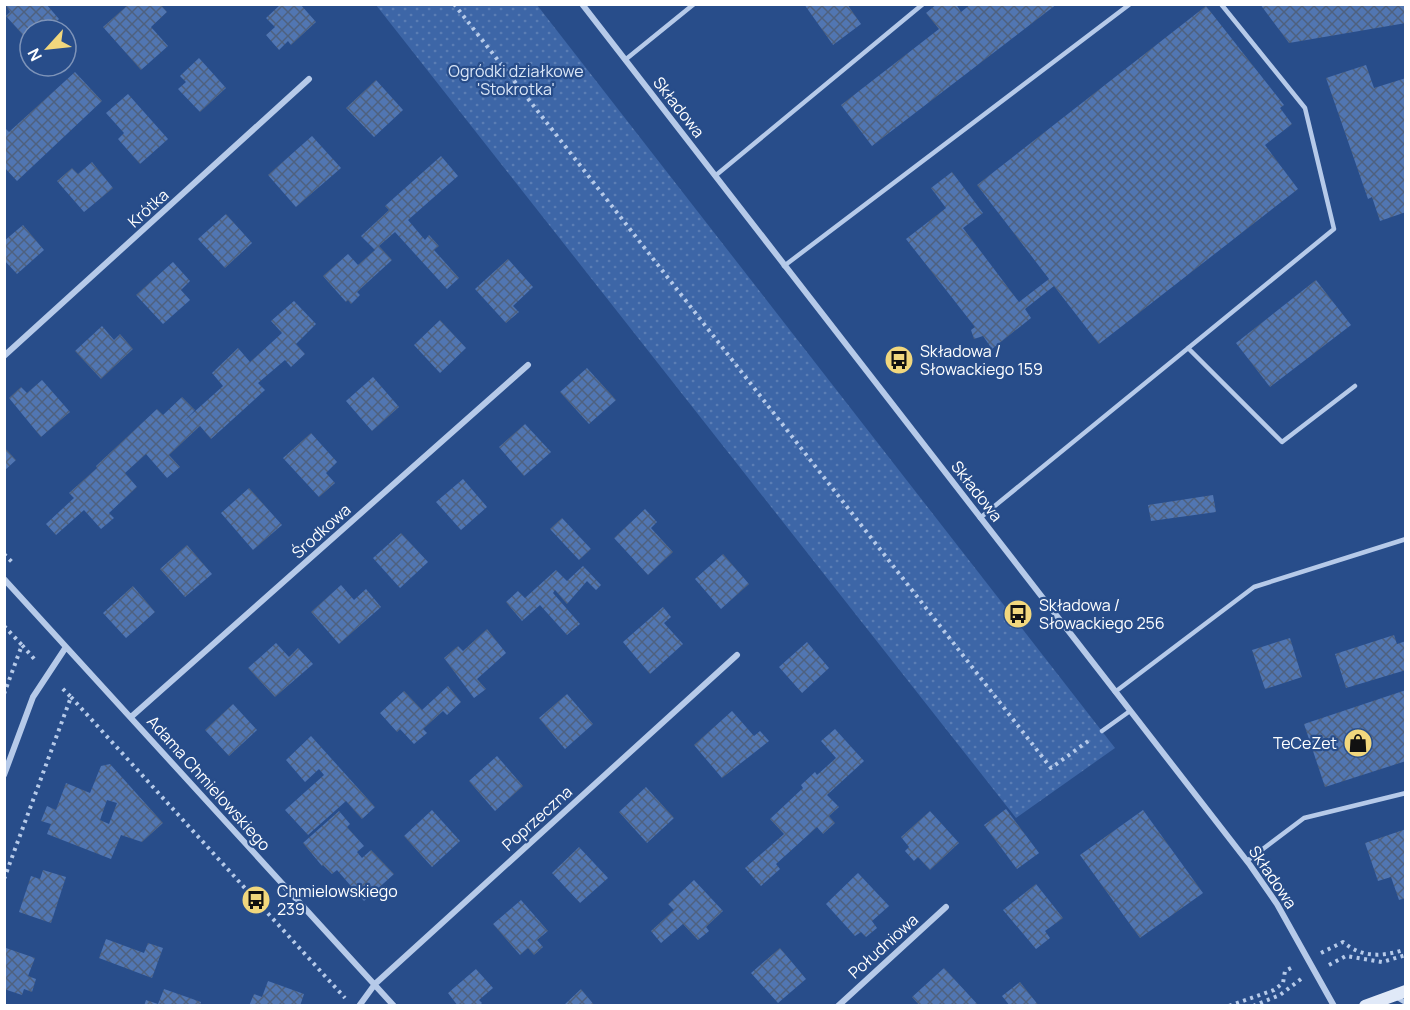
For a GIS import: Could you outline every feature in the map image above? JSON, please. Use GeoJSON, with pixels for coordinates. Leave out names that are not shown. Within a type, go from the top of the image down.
{"type":"FeatureCollection","features":[{"type":"Feature","properties":{"kind":"street","name":"Składowa"},"geometry":{"type":"LineString","coordinates":[[582,4],[1247,861],[1277,904],[1334,1005]]}},
{"type":"Feature","properties":{"kind":"street","name":"Krótka"},"geometry":{"type":"LineString","coordinates":[[4,356],[309,80]]}},
{"type":"Feature","properties":{"kind":"street","name":"Środkowa"},"geometry":{"type":"LineString","coordinates":[[131,717],[528,365]]}},
{"type":"Feature","properties":{"kind":"street","name":"Adama Chmielowskiego"},"geometry":{"type":"LineString","coordinates":[[4,579],[393,1005]]}},
{"type":"Feature","properties":{"kind":"street"},"geometry":{"type":"LineString","coordinates":[[4,775],[33,697],[66,647]]}},
{"type":"Feature","properties":{"kind":"street","name":"Poprzeczna"},"geometry":{"type":"LineString","coordinates":[[359,1005],[375,984],[737,655]]}},
{"type":"Feature","properties":{"kind":"street","name":"Południowa"},"geometry":{"type":"LineString","coordinates":[[838,1005],[946,907]]}},
{"type":"Feature","properties":{"kind":"street"},"geometry":{"type":"LineString","coordinates":[[1365,1005],[1400,993]]}},
{"type":"Feature","properties":{"kind":"lane"},"geometry":{"type":"LineString","coordinates":[[625,60],[694,4]]}},
{"type":"Feature","properties":{"kind":"lane"},"geometry":{"type":"LineString","coordinates":[[715,176],[923,4]]}},
{"type":"Feature","properties":{"kind":"lane"},"geometry":{"type":"LineString","coordinates":[[784,266],[1130,4]]}},
{"type":"Feature","properties":{"kind":"lane"},"geometry":{"type":"LineString","coordinates":[[980,518],[1334,229],[1305,108],[1221,4]]}},
{"type":"Feature","properties":{"kind":"lane"},"geometry":{"type":"LineString","coordinates":[[1188,348],[1282,442],[1354,386]]}},
{"type":"Feature","properties":{"kind":"lane"},"geometry":{"type":"LineString","coordinates":[[1115,692],[1254,587],[1406,539]]}},
{"type":"Feature","properties":{"kind":"lane"},"geometry":{"type":"LineString","coordinates":[[1102,731],[1130,711]]}},
{"type":"Feature","properties":{"kind":"lane"},"geometry":{"type":"LineString","coordinates":[[1247,861],[1304,818],[1406,793]]}},
{"type":"Feature","properties":{"kind":"lane"},"geometry":{"type":"LineString","coordinates":[[1400,993],[1406,1003]]}},
{"type":"Feature","properties":{"kind":"path"},"geometry":{"type":"LineString","coordinates":[[454,4],[1051,768],[1102,731]]}},
{"type":"Feature","properties":{"kind":"path"},"geometry":{"type":"LineString","coordinates":[[4,626],[22,645]]}},
{"type":"Feature","properties":{"kind":"path"},"geometry":{"type":"LineString","coordinates":[[71,697],[351,1005]]}},
{"type":"Feature","properties":{"kind":"green space","name":"Ogródki działkowe 'Stokrotka'"},"geometry":{"type":"Polygon","coordinates":[[[376,5],[537,5],[1115,748],[1016,818],[376,5]]]}},
{"type":"Feature","properties":{"kind":"building"},"geometry":{"type":"Polygon","coordinates":[[[5,4],[46,4],[58,18],[18,18],[18,30],[6,16],[10,12],[5,4]]]}},
{"type":"Feature","properties":{"kind":"building"},"geometry":{"type":"Polygon","coordinates":[[[129,4],[160,4],[167,12],[151,27],[168,46],[141,70],[103,27],[129,4]]]}},
{"type":"Feature","properties":{"kind":"building"},"geometry":{"type":"Polygon","coordinates":[[[281,4],[300,4],[316,22],[291,45],[288,41],[279,50],[266,35],[275,27],[266,18],[281,4]]]}},
{"type":"Feature","properties":{"kind":"building"},"geometry":{"type":"Polygon","coordinates":[[[804,4],[847,4],[861,24],[833,45],[804,4]]]}},
{"type":"Feature","properties":{"kind":"building"},"geometry":{"type":"Polygon","coordinates":[[[937,4],[956,4],[961,12],[971,4],[1057,4],[872,146],[841,105],[939,29],[926,13],[937,4]]]}},
{"type":"Feature","properties":{"kind":"building"},"geometry":{"type":"Polygon","coordinates":[[[1260,4],[1406,4],[1406,23],[1289,43],[1260,4]]]}},
{"type":"Feature","properties":{"kind":"building"},"geometry":{"type":"Polygon","coordinates":[[[1206,6],[1284,105],[1280,108],[1292,124],[1265,145],[1298,189],[1099,344],[1054,286],[1025,309],[1031,318],[992,349],[983,336],[974,339],[971,330],[975,327],[906,239],[946,208],[931,188],[952,172],[983,213],[963,228],[1019,302],[1049,279],[977,185],[1206,6]]]}},
{"type":"Feature","properties":{"kind":"building"},"geometry":{"type":"Polygon","coordinates":[[[199,58],[226,88],[200,112],[178,89],[186,82],[180,76],[199,58]]]}},
{"type":"Feature","properties":{"kind":"building"},"geometry":{"type":"Polygon","coordinates":[[[1366,65],[1374,88],[1406,78],[1406,212],[1380,221],[1372,197],[1368,199],[1326,78],[1366,65]]]}},
{"type":"Feature","properties":{"kind":"building"},"geometry":{"type":"Polygon","coordinates":[[[78,75],[102,101],[17,181],[4,167],[4,127],[9,132],[68,78],[78,78],[78,75]]]}},
{"type":"Feature","properties":{"kind":"building"},"geometry":{"type":"Polygon","coordinates":[[[376,80],[403,110],[374,137],[346,108],[376,80]]]}},
{"type":"Feature","properties":{"kind":"building"},"geometry":{"type":"Polygon","coordinates":[[[128,94],[168,139],[140,164],[118,139],[124,133],[106,113],[128,94]]]}},
{"type":"Feature","properties":{"kind":"building"},"geometry":{"type":"Polygon","coordinates":[[[312,136],[341,168],[296,207],[268,175],[312,136]]]}},
{"type":"Feature","properties":{"kind":"building"},"geometry":{"type":"Polygon","coordinates":[[[441,156],[458,176],[408,220],[425,240],[429,235],[439,246],[434,250],[459,278],[447,289],[395,232],[379,246],[392,260],[357,292],[360,295],[351,304],[348,300],[346,302],[323,276],[348,254],[358,265],[375,250],[361,236],[389,210],[385,206],[441,156]]]}},
{"type":"Feature","properties":{"kind":"building"},"geometry":{"type":"Polygon","coordinates":[[[92,162],[113,188],[84,212],[57,181],[72,168],[78,174],[92,162]]]}},
{"type":"Feature","properties":{"kind":"building"},"geometry":{"type":"Polygon","coordinates":[[[226,214],[252,243],[225,268],[198,239],[226,214]]]}},
{"type":"Feature","properties":{"kind":"building"},"geometry":{"type":"Polygon","coordinates":[[[23,225],[44,250],[17,274],[4,260],[4,241],[23,225]]]}},
{"type":"Feature","properties":{"kind":"building"},"geometry":{"type":"Polygon","coordinates":[[[508,259],[533,287],[513,306],[519,312],[506,323],[475,289],[508,259]]]}},
{"type":"Feature","properties":{"kind":"building"},"geometry":{"type":"Polygon","coordinates":[[[173,262],[190,281],[181,290],[190,300],[163,324],[136,295],[173,262]]]}},
{"type":"Feature","properties":{"kind":"building"},"geometry":{"type":"Polygon","coordinates":[[[1316,280],[1351,325],[1270,387],[1236,343],[1316,280]]]}},
{"type":"Feature","properties":{"kind":"building"},"geometry":{"type":"Polygon","coordinates":[[[294,301],[316,324],[296,344],[305,354],[291,367],[285,360],[258,383],[265,390],[211,439],[200,426],[169,455],[180,467],[167,478],[146,454],[125,473],[137,487],[109,513],[114,518],[101,529],[84,510],[56,535],[46,524],[74,498],[69,493],[97,468],[96,466],[157,409],[163,415],[182,397],[195,410],[183,422],[223,386],[212,373],[238,348],[250,362],[282,333],[271,321],[294,301]]]}},
{"type":"Feature","properties":{"kind":"building"},"geometry":{"type":"Polygon","coordinates":[[[440,320],[466,348],[440,373],[414,345],[440,320]]]}},
{"type":"Feature","properties":{"kind":"building"},"geometry":{"type":"Polygon","coordinates":[[[102,326],[114,340],[120,334],[133,349],[101,379],[75,351],[102,326]]]}},
{"type":"Feature","properties":{"kind":"building"},"geometry":{"type":"Polygon","coordinates":[[[587,368],[616,400],[589,424],[560,392],[587,368]]]}},
{"type":"Feature","properties":{"kind":"building"},"geometry":{"type":"Polygon","coordinates":[[[373,377],[399,407],[372,431],[346,401],[373,377]]]}},
{"type":"Feature","properties":{"kind":"building"},"geometry":{"type":"Polygon","coordinates":[[[42,380],[70,412],[41,437],[9,398],[21,387],[27,393],[42,380]]]}},
{"type":"Feature","properties":{"kind":"building"},"geometry":{"type":"Polygon","coordinates":[[[525,424],[551,452],[524,476],[499,447],[525,424]]]}},
{"type":"Feature","properties":{"kind":"building"},"geometry":{"type":"Polygon","coordinates":[[[311,433],[337,462],[326,473],[335,483],[319,497],[283,458],[311,433]]]}},
{"type":"Feature","properties":{"kind":"building"},"geometry":{"type":"Polygon","coordinates":[[[4,447],[16,460],[4,471],[4,447]]]}},
{"type":"Feature","properties":{"kind":"building"},"geometry":{"type":"Polygon","coordinates":[[[463,479],[487,507],[461,530],[436,502],[463,479]]]}},
{"type":"Feature","properties":{"kind":"building"},"geometry":{"type":"Polygon","coordinates":[[[249,488],[282,525],[253,550],[221,513],[249,488]]]}},
{"type":"Feature","properties":{"kind":"building"},"geometry":{"type":"Polygon","coordinates":[[[1213,495],[1216,512],[1151,521],[1148,505],[1213,495]]]}},
{"type":"Feature","properties":{"kind":"building"},"geometry":{"type":"Polygon","coordinates":[[[645,509],[657,522],[651,528],[673,552],[648,575],[614,538],[645,509]]]}},
{"type":"Feature","properties":{"kind":"building"},"geometry":{"type":"Polygon","coordinates":[[[562,518],[591,549],[579,560],[550,529],[562,518]]]}},
{"type":"Feature","properties":{"kind":"building"},"geometry":{"type":"Polygon","coordinates":[[[401,533],[428,562],[400,588],[373,558],[401,533]]]}},
{"type":"Feature","properties":{"kind":"building"},"geometry":{"type":"Polygon","coordinates":[[[187,545],[212,574],[185,597],[160,569],[187,545]]]}},
{"type":"Feature","properties":{"kind":"building"},"geometry":{"type":"Polygon","coordinates":[[[723,554],[749,584],[721,609],[695,579],[723,554]]]}},
{"type":"Feature","properties":{"kind":"building"},"geometry":{"type":"Polygon","coordinates":[[[583,566],[601,585],[596,590],[587,581],[567,604],[555,590],[553,593],[580,624],[567,635],[540,605],[522,621],[506,602],[518,591],[525,598],[556,570],[567,581],[583,566]]]}},
{"type":"Feature","properties":{"kind":"building"},"geometry":{"type":"Polygon","coordinates":[[[341,585],[354,600],[366,589],[381,607],[339,644],[311,612],[341,585]]]}},
{"type":"Feature","properties":{"kind":"building"},"geometry":{"type":"Polygon","coordinates":[[[133,586],[155,612],[126,638],[103,613],[133,586]]]}},
{"type":"Feature","properties":{"kind":"building"},"geometry":{"type":"Polygon","coordinates":[[[663,607],[671,617],[664,623],[683,644],[650,674],[623,642],[663,607]]]}},
{"type":"Feature","properties":{"kind":"building"},"geometry":{"type":"Polygon","coordinates":[[[487,629],[506,653],[477,679],[486,689],[474,698],[444,658],[458,646],[463,651],[487,629]]]}},
{"type":"Feature","properties":{"kind":"building"},"geometry":{"type":"Polygon","coordinates":[[[1394,635],[1397,644],[1406,641],[1406,670],[1346,688],[1335,654],[1394,635]]]}},
{"type":"Feature","properties":{"kind":"building"},"geometry":{"type":"Polygon","coordinates":[[[1290,638],[1302,677],[1265,689],[1252,650],[1290,638]]]}},
{"type":"Feature","properties":{"kind":"building"},"geometry":{"type":"Polygon","coordinates":[[[807,642],[829,668],[802,693],[779,667],[807,642]]]}},
{"type":"Feature","properties":{"kind":"building"},"geometry":{"type":"Polygon","coordinates":[[[276,643],[289,657],[298,648],[313,664],[275,697],[248,668],[276,643]]]}},
{"type":"Feature","properties":{"kind":"building"},"geometry":{"type":"Polygon","coordinates":[[[448,686],[461,702],[447,715],[443,711],[423,729],[427,733],[414,744],[400,729],[397,732],[380,713],[404,691],[422,710],[448,686]]]}},
{"type":"Feature","properties":{"kind":"building","name":"TeCeZet"},"geometry":{"type":"Polygon","coordinates":[[[1406,690],[1406,761],[1325,787],[1304,724],[1406,690]]]}},
{"type":"Feature","properties":{"kind":"building"},"geometry":{"type":"Polygon","coordinates":[[[567,694],[593,724],[565,749],[539,718],[567,694]]]}},
{"type":"Feature","properties":{"kind":"building"},"geometry":{"type":"Polygon","coordinates":[[[233,704],[257,730],[229,756],[205,730],[233,704]]]}},
{"type":"Feature","properties":{"kind":"building"},"geometry":{"type":"Polygon","coordinates":[[[732,711],[754,736],[760,731],[769,741],[722,778],[694,745],[732,711]]]}},
{"type":"Feature","properties":{"kind":"building"},"geometry":{"type":"Polygon","coordinates":[[[835,729],[864,761],[827,795],[839,807],[829,816],[835,823],[823,834],[817,827],[776,864],[780,869],[761,886],[745,868],[784,834],[770,819],[803,788],[801,785],[815,772],[817,775],[836,758],[821,741],[835,729]]]}},
{"type":"Feature","properties":{"kind":"building"},"geometry":{"type":"Polygon","coordinates":[[[311,736],[375,807],[362,819],[346,801],[308,835],[285,810],[324,775],[319,769],[305,782],[286,760],[311,736]]]}},
{"type":"Feature","properties":{"kind":"building"},"geometry":{"type":"Polygon","coordinates":[[[497,756],[523,786],[495,811],[469,781],[497,756]]]}},
{"type":"Feature","properties":{"kind":"building"},"geometry":{"type":"Polygon","coordinates":[[[110,764],[163,823],[142,842],[121,835],[111,859],[47,834],[51,824],[41,821],[47,806],[56,810],[66,783],[90,793],[101,766],[110,764]],[[107,800],[100,820],[109,824],[117,803],[107,800]]]}},
{"type":"Feature","properties":{"kind":"building"},"geometry":{"type":"Polygon","coordinates":[[[646,787],[674,818],[647,843],[619,812],[646,787]]]}},
{"type":"Feature","properties":{"kind":"building"},"geometry":{"type":"Polygon","coordinates":[[[1006,809],[1039,853],[1017,869],[984,825],[1006,809]]]}},
{"type":"Feature","properties":{"kind":"building"},"geometry":{"type":"Polygon","coordinates":[[[432,810],[460,841],[432,867],[404,836],[432,810]]]}},
{"type":"Feature","properties":{"kind":"building"},"geometry":{"type":"Polygon","coordinates":[[[1143,810],[1203,893],[1140,938],[1080,855],[1143,810]]]}},
{"type":"Feature","properties":{"kind":"building"},"geometry":{"type":"Polygon","coordinates":[[[339,811],[350,824],[347,827],[364,846],[357,852],[362,858],[371,850],[394,874],[364,901],[337,870],[332,874],[322,866],[303,843],[339,811]]]}},
{"type":"Feature","properties":{"kind":"building"},"geometry":{"type":"Polygon","coordinates":[[[930,811],[959,843],[930,870],[918,857],[914,861],[905,851],[909,847],[901,837],[930,811]]]}},
{"type":"Feature","properties":{"kind":"building"},"geometry":{"type":"Polygon","coordinates":[[[1406,829],[1406,898],[1399,900],[1391,877],[1378,881],[1365,843],[1406,829]]]}},
{"type":"Feature","properties":{"kind":"building"},"geometry":{"type":"Polygon","coordinates":[[[579,847],[608,878],[580,903],[552,873],[579,847]]]}},
{"type":"Feature","properties":{"kind":"building"},"geometry":{"type":"Polygon","coordinates":[[[43,870],[66,877],[51,923],[19,912],[31,876],[40,879],[43,870]]]}},
{"type":"Feature","properties":{"kind":"building"},"geometry":{"type":"Polygon","coordinates":[[[858,873],[889,906],[872,921],[877,928],[866,937],[861,932],[855,936],[826,904],[858,873]]]}},
{"type":"Feature","properties":{"kind":"building"},"geometry":{"type":"Polygon","coordinates":[[[694,880],[723,911],[706,927],[709,931],[698,940],[683,924],[661,943],[651,931],[674,910],[668,904],[694,880]]]}},
{"type":"Feature","properties":{"kind":"building"},"geometry":{"type":"Polygon","coordinates":[[[1036,884],[1063,918],[1045,931],[1050,938],[1036,949],[1003,910],[1036,884]]]}},
{"type":"Feature","properties":{"kind":"building"},"geometry":{"type":"Polygon","coordinates":[[[521,900],[548,931],[537,940],[543,947],[534,955],[528,948],[520,955],[493,924],[521,900]]]}},
{"type":"Feature","properties":{"kind":"building"},"geometry":{"type":"Polygon","coordinates":[[[106,939],[144,953],[148,943],[163,948],[152,978],[99,958],[106,939]]]}},
{"type":"Feature","properties":{"kind":"building"},"geometry":{"type":"Polygon","coordinates":[[[6,948],[35,958],[28,976],[36,979],[32,992],[24,989],[22,995],[4,989],[6,948]]]}},
{"type":"Feature","properties":{"kind":"building"},"geometry":{"type":"Polygon","coordinates":[[[780,948],[806,979],[778,1003],[751,973],[780,948]]]}},
{"type":"Feature","properties":{"kind":"building"},"geometry":{"type":"Polygon","coordinates":[[[944,968],[979,1006],[920,1006],[912,997],[944,968]]]}},
{"type":"Feature","properties":{"kind":"building"},"geometry":{"type":"Polygon","coordinates":[[[476,969],[493,988],[479,1000],[482,1003],[479,1006],[458,1006],[448,993],[476,969]]]}},
{"type":"Feature","properties":{"kind":"building"},"geometry":{"type":"Polygon","coordinates":[[[268,981],[304,994],[300,1006],[249,1006],[254,994],[262,997],[268,981]]]}},
{"type":"Feature","properties":{"kind":"building"},"geometry":{"type":"Polygon","coordinates":[[[1020,982],[1039,1006],[1010,1006],[1002,996],[1020,982]]]}},
{"type":"Feature","properties":{"kind":"building"},"geometry":{"type":"Polygon","coordinates":[[[164,989],[201,1002],[200,1006],[144,1006],[146,1000],[158,1004],[164,989]]]}},
{"type":"Feature","properties":{"kind":"building"},"geometry":{"type":"Polygon","coordinates":[[[581,989],[595,1006],[563,1006],[581,989]]]}},
{"type":"Feature","properties":{"kind":"place","name":"Składowa / Słowackiego 159"},"geometry":{"type":"Point","coordinates":[899,360]}},
{"type":"Feature","properties":{"kind":"place","name":"Składowa / Słowackiego 256"},"geometry":{"type":"Point","coordinates":[1018,614]}},
{"type":"Feature","properties":{"kind":"place","name":"TeCeZet"},"geometry":{"type":"Point","coordinates":[1358,743]}},
{"type":"Feature","properties":{"kind":"place","name":"Chmielowskiego 239"},"geometry":{"type":"Point","coordinates":[256,900]}}]}
